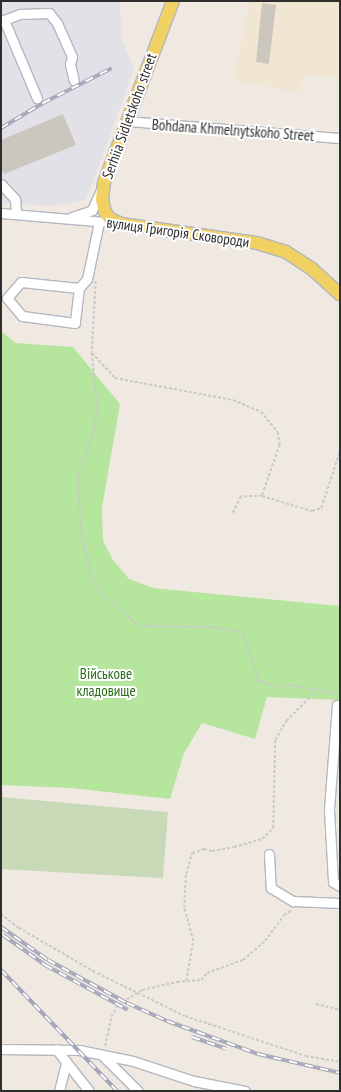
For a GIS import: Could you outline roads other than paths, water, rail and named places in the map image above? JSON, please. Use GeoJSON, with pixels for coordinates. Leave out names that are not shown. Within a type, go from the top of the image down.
{"type":"FeatureCollection","features":[{"type":"Feature","properties":{"kind":"main road","name":"Serhiia Sidletskoho street"},"geometry":{"type":"LineString","coordinates":[[122,224],[110,219],[104,210],[102,199],[104,183],[173,1]]}},
{"type":"Feature","properties":{"kind":"main road","name":"вулиця Григорія Сковороди"},"geometry":{"type":"LineString","coordinates":[[122,224],[257,243],[286,252],[312,269],[340,294]]}},
{"type":"Feature","properties":{"kind":"street"},"geometry":{"type":"LineString","coordinates":[[37,98],[2,20],[20,14],[49,13],[57,23],[72,57],[70,64],[74,81]]}},
{"type":"Feature","properties":{"kind":"street","name":"Bohdana Khmelnytskoho Street"},"geometry":{"type":"LineString","coordinates":[[127,121],[340,138]]}},
{"type":"Feature","properties":{"kind":"street"},"geometry":{"type":"LineString","coordinates":[[68,219],[92,210],[104,183]]}},
{"type":"Feature","properties":{"kind":"street"},"geometry":{"type":"LineString","coordinates":[[1,184],[15,199],[16,214]]}},
{"type":"Feature","properties":{"kind":"street","name":"вулиця Григорія Сковороди"},"geometry":{"type":"LineString","coordinates":[[1,213],[122,224]]}},
{"type":"Feature","properties":{"kind":"street"},"geometry":{"type":"LineString","coordinates":[[79,288],[21,282],[7,298],[22,316],[75,323],[79,288],[87,279],[99,222]]}},
{"type":"Feature","properties":{"kind":"street"},"geometry":{"type":"LineString","coordinates":[[340,705],[337,705],[329,810],[333,882],[340,886]]}},
{"type":"Feature","properties":{"kind":"street"},"geometry":{"type":"LineString","coordinates":[[269,854],[271,888],[293,901],[340,903]]}},
{"type":"Feature","properties":{"kind":"street"},"geometry":{"type":"LineString","coordinates":[[1,1049],[79,1050],[132,1061],[194,1081],[245,1091]]}},
{"type":"Feature","properties":{"kind":"street"},"geometry":{"type":"LineString","coordinates":[[56,1049],[89,1091]]}},
{"type":"Feature","properties":{"kind":"street"},"geometry":{"type":"LineString","coordinates":[[103,1056],[138,1091]]}},
{"type":"Feature","properties":{"kind":"street"},"geometry":{"type":"LineString","coordinates":[[59,1091],[66,1062]]}},
{"type":"Feature","properties":{"kind":"railway"},"geometry":{"type":"LineString","coordinates":[[1,128],[43,103],[112,68]]}},
{"type":"Feature","properties":{"kind":"railway"},"geometry":{"type":"LineString","coordinates":[[1,927],[48,960],[127,1003],[167,1021],[258,1054],[340,1073]]}},
{"type":"Feature","properties":{"kind":"railway"},"geometry":{"type":"LineString","coordinates":[[3,935],[45,965],[128,1010]]}},
{"type":"Feature","properties":{"kind":"railway"},"geometry":{"type":"LineString","coordinates":[[1,970],[117,1091]]}},
{"type":"Feature","properties":{"kind":"railway"},"geometry":{"type":"LineString","coordinates":[[192,1037],[226,1049]]}},
{"type":"Feature","properties":{"kind":"park label","name":"Військове кладовище"},"geometry":{"type":"Point","coordinates":[106,682]}}]}
